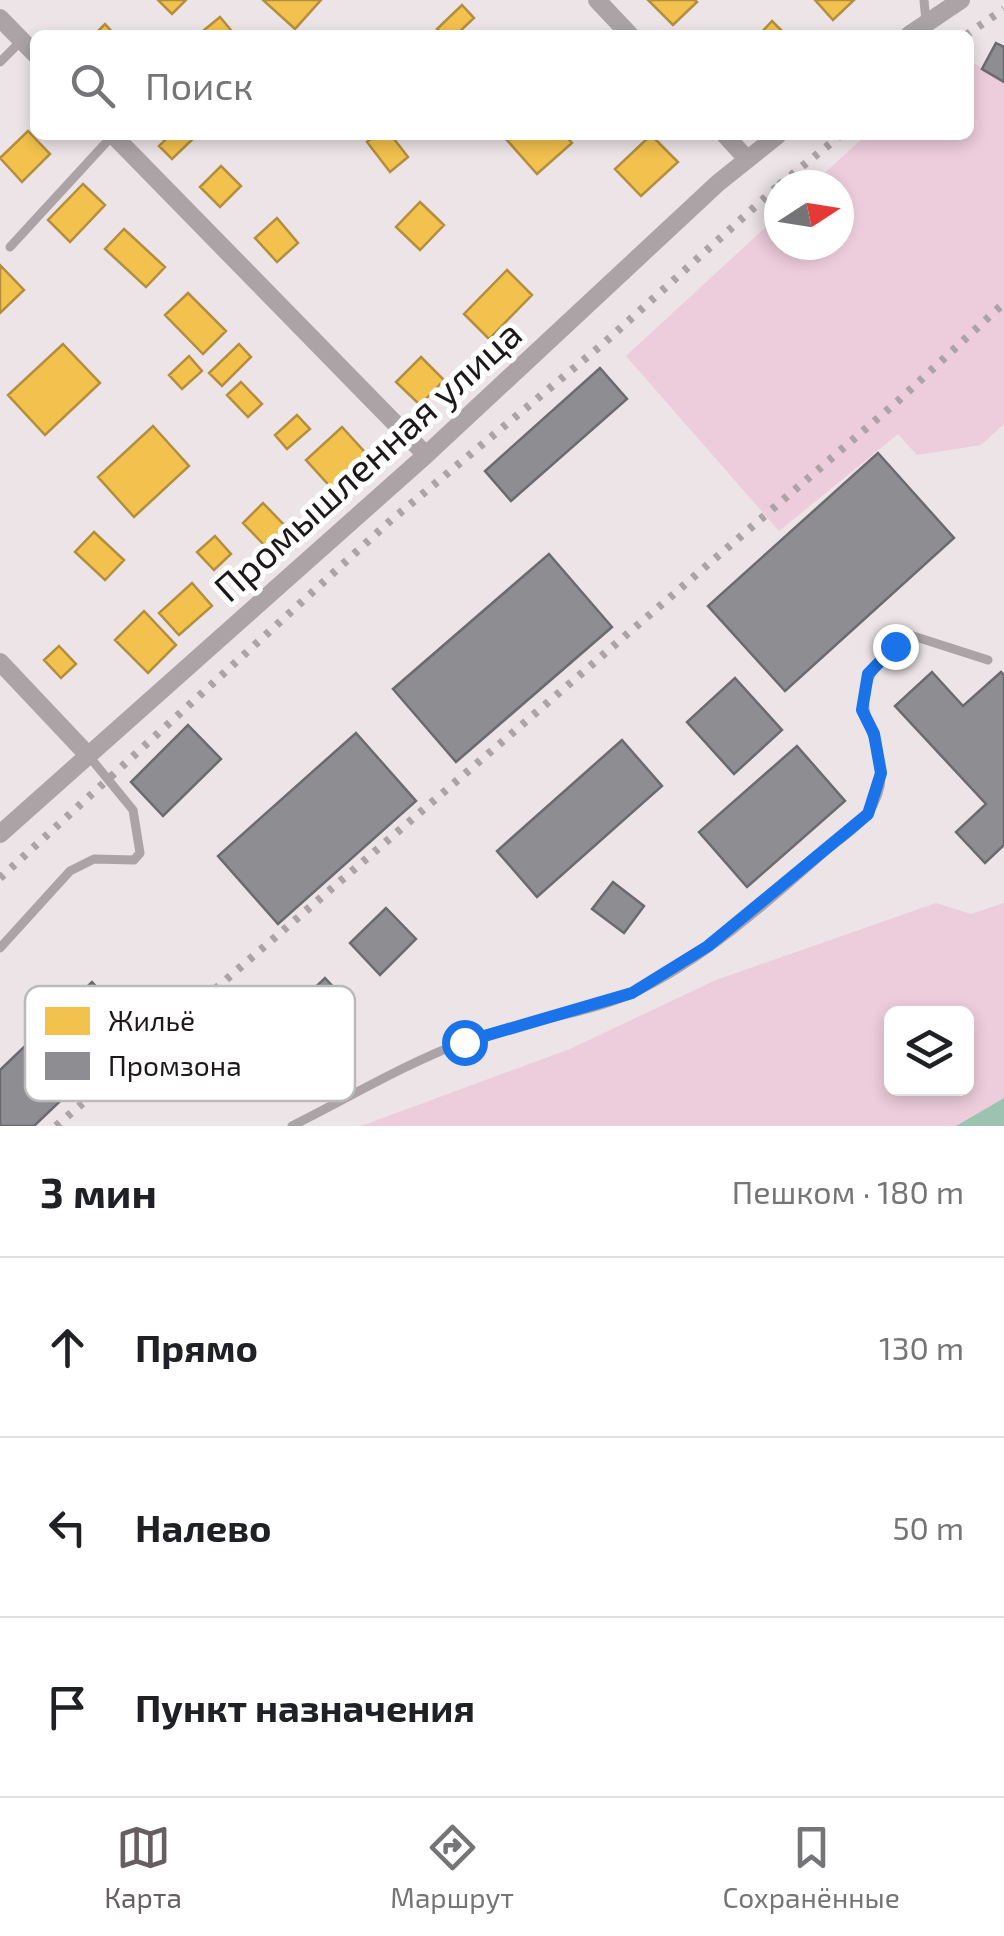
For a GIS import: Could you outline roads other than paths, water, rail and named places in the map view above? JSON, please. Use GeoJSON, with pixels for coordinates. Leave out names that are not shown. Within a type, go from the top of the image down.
{"type":"FeatureCollection","features":[{"type":"Feature","properties":{"kind":"street"},"geometry":{"type":"LineString","coordinates":[[597,0],[625,30]]}},
{"type":"Feature","properties":{"kind":"street"},"geometry":{"type":"LineString","coordinates":[[916,30],[961,0]]}},
{"type":"Feature","properties":{"kind":"street"},"geometry":{"type":"LineString","coordinates":[[0,18],[28,47]]}},
{"type":"Feature","properties":{"kind":"street"},"geometry":{"type":"LineString","coordinates":[[118,140],[426,455]]}},
{"type":"Feature","properties":{"kind":"street"},"geometry":{"type":"LineString","coordinates":[[730,140],[748,159]]}},
{"type":"Feature","properties":{"kind":"street","name":"Промышленная улица"},"geometry":{"type":"LineString","coordinates":[[0,834],[86,753],[426,455],[772,140]]}},
{"type":"Feature","properties":{"kind":"street"},"geometry":{"type":"LineString","coordinates":[[0,662],[86,753]]}},
{"type":"Feature","properties":{"kind":"lane"},"geometry":{"type":"LineString","coordinates":[[924,0],[926,22]]}},
{"type":"Feature","properties":{"kind":"lane"},"geometry":{"type":"LineString","coordinates":[[0,62],[28,47]]}},
{"type":"Feature","properties":{"kind":"lane"},"geometry":{"type":"LineString","coordinates":[[10,246],[108,140]]}},
{"type":"Feature","properties":{"kind":"lane"},"geometry":{"type":"LineString","coordinates":[[355,1095],[464,1042],[632,993],[708,946],[868,814],[881,773],[874,734],[862,710],[868,674],[910,636],[988,660]]}},
{"type":"Feature","properties":{"kind":"lane"},"geometry":{"type":"LineString","coordinates":[[0,948],[70,871],[94,860],[134,860],[140,853],[132,810],[86,753]]}},
{"type":"Feature","properties":{"kind":"lane"},"geometry":{"type":"LineString","coordinates":[[292,1126],[343,1101]]}},
{"type":"Feature","properties":{"kind":"railway"},"geometry":{"type":"LineString","coordinates":[[973,30],[1004,9]]}},
{"type":"Feature","properties":{"kind":"railway"},"geometry":{"type":"LineString","coordinates":[[798,170],[835,140]]}},
{"type":"Feature","properties":{"kind":"railway"},"geometry":{"type":"LineString","coordinates":[[0,878],[389,522],[604,343],[764,199]]}},
{"type":"Feature","properties":{"kind":"railway"},"geometry":{"type":"LineString","coordinates":[[219,986],[899,400],[1004,303]]}},
{"type":"Feature","properties":{"kind":"railway"},"geometry":{"type":"LineString","coordinates":[[56,1126],[85,1101]]}}]}
